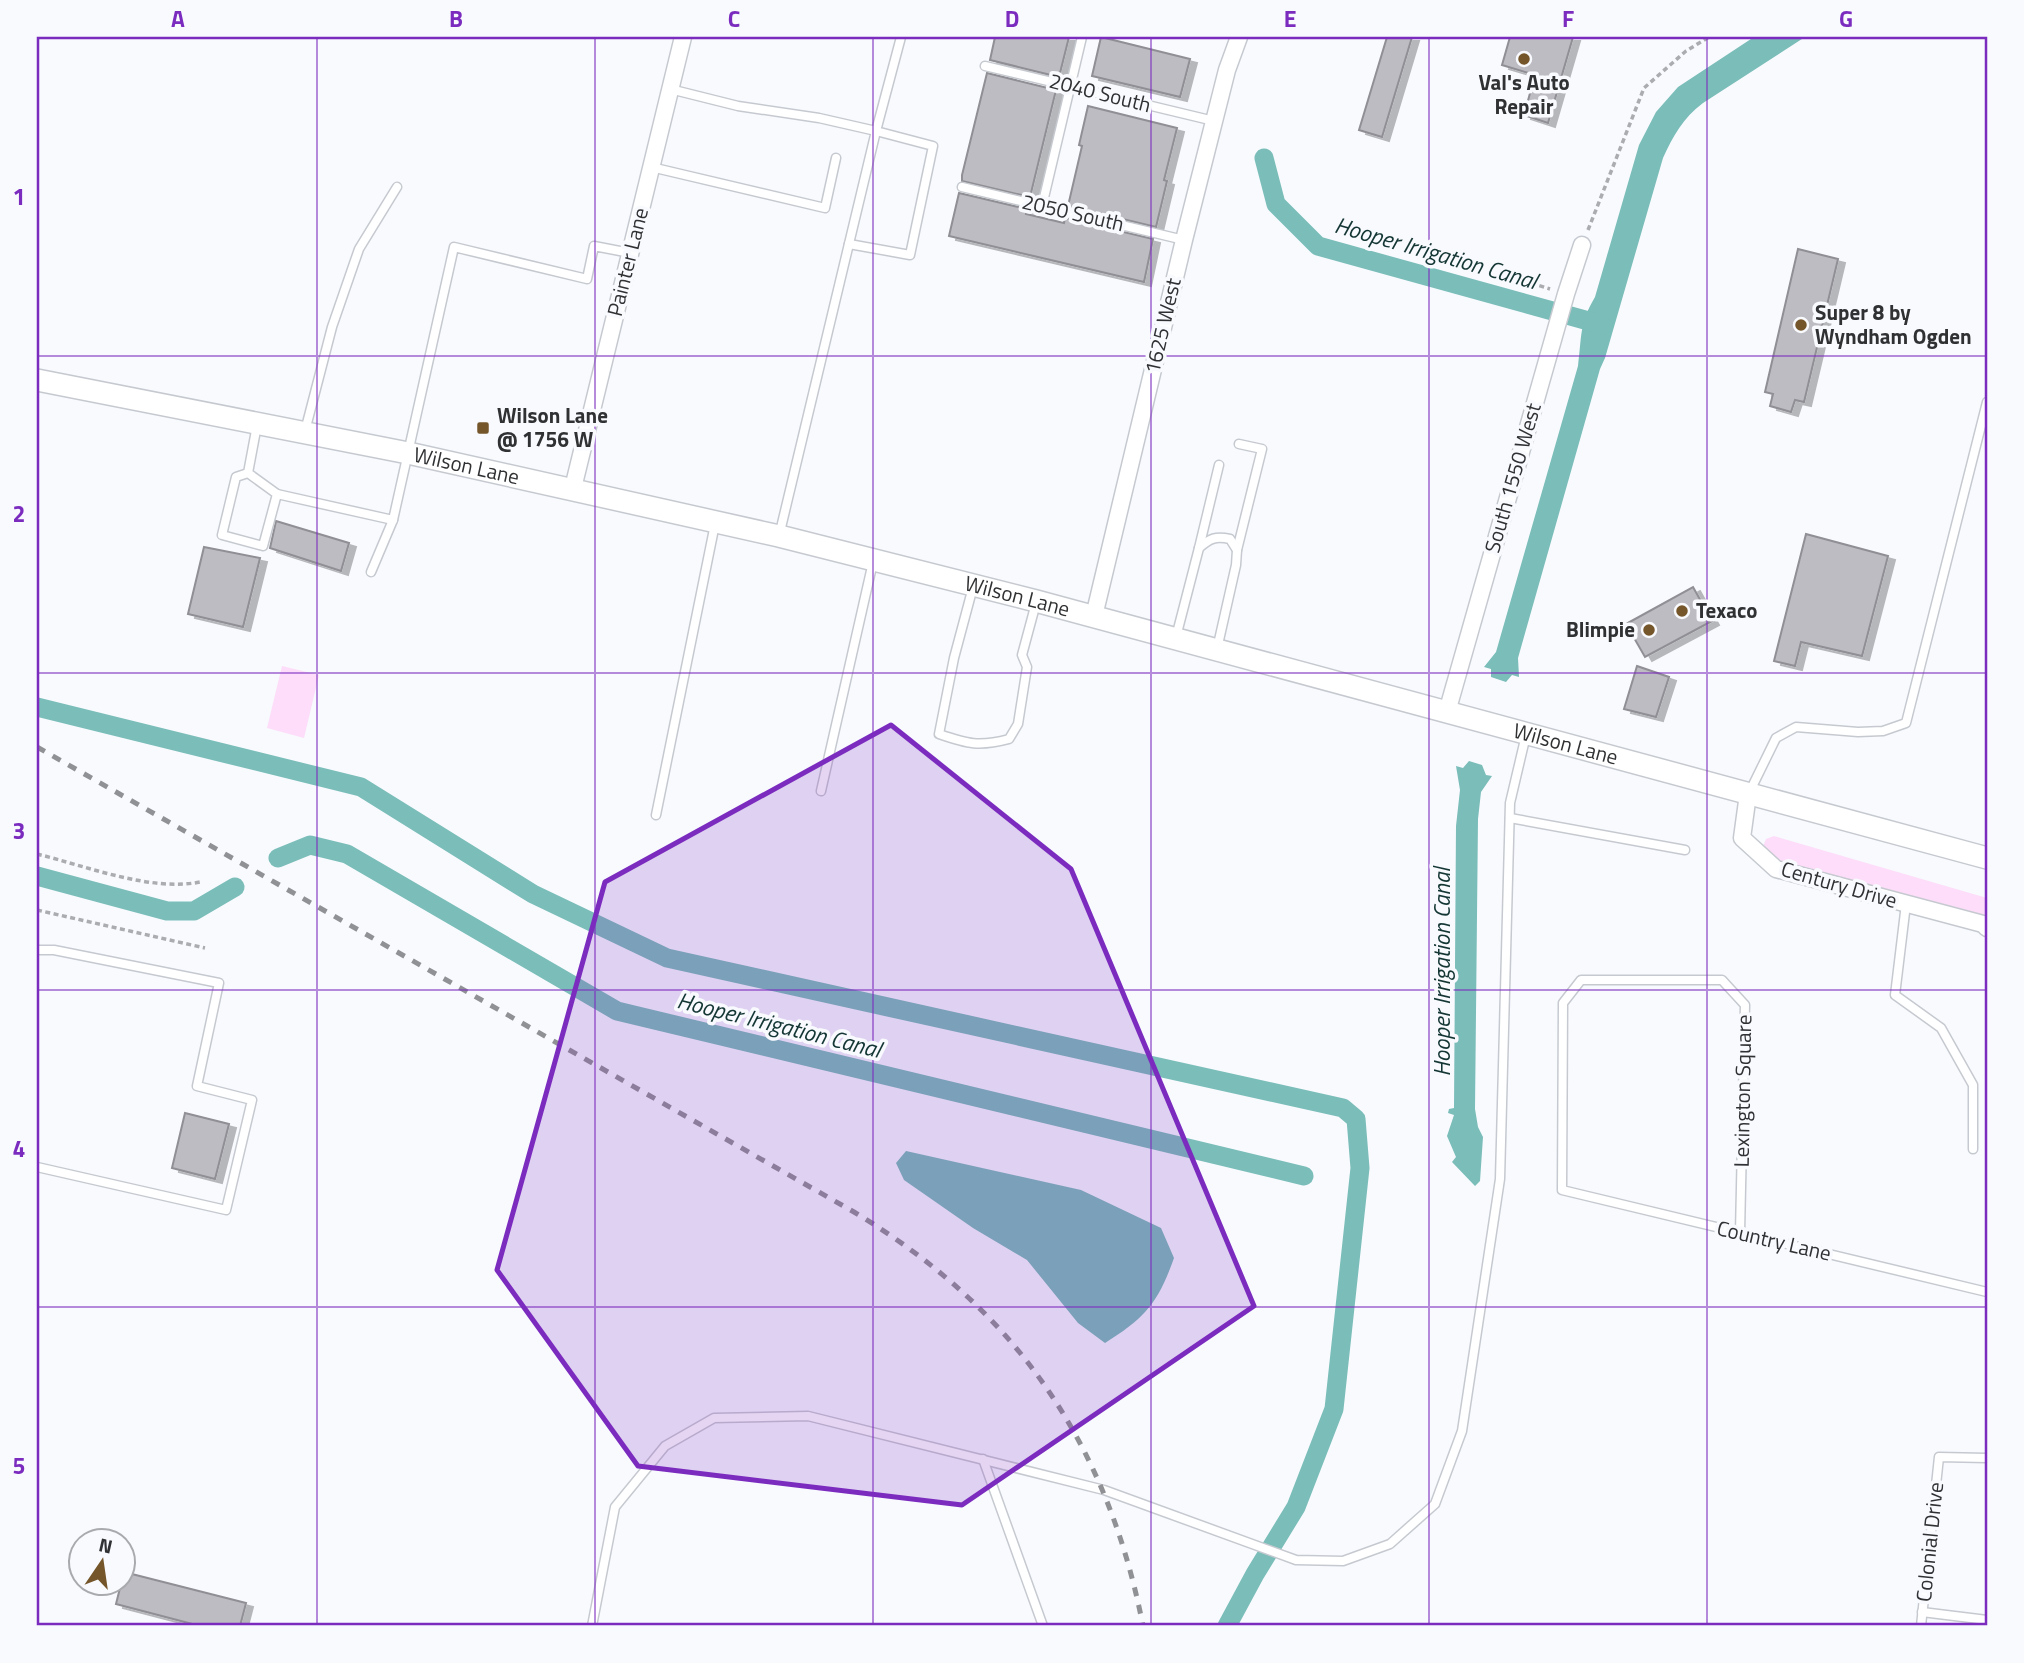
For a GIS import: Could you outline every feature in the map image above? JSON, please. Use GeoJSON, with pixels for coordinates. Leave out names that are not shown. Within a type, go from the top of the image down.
{"type":"FeatureCollection","features":[{"type":"Feature","properties":{"kind":"main road","name":"Wilson Lane"},"geometry":{"type":"LineString","coordinates":[[37,380],[305,431],[573,488],[873,559],[1217,649],[1987,858]]}},
{"type":"Feature","properties":{"kind":"street","name":"Painter Lane"},"geometry":{"type":"LineString","coordinates":[[573,488],[683,37]]}},
{"type":"Feature","properties":{"kind":"street","name":"1625 West"},"geometry":{"type":"LineString","coordinates":[[1094,616],[1184,240],[1227,69],[1239,37]]}},
{"type":"Feature","properties":{"kind":"street","name":"South 1550 West"},"geometry":{"type":"LineString","coordinates":[[1447,712],[1556,327],[1582,245]]}},
{"type":"Feature","properties":{"kind":"street","name":"Century Drive"},"geometry":{"type":"LineString","coordinates":[[1748,794],[1742,838],[1776,869],[1983,924],[1987,928]]}},
{"type":"Feature","properties":{"kind":"lane"},"geometry":{"type":"LineString","coordinates":[[779,536],[901,37]]}},
{"type":"Feature","properties":{"kind":"lane"},"geometry":{"type":"LineString","coordinates":[[1042,206],[1082,37]]}},
{"type":"Feature","properties":{"kind":"lane","name":"2040 South"},"geometry":{"type":"LineString","coordinates":[[985,66],[1214,121]]}},
{"type":"Feature","properties":{"kind":"lane"},"geometry":{"type":"LineString","coordinates":[[670,89],[738,106],[819,118],[933,146],[910,255],[849,244]]}},
{"type":"Feature","properties":{"kind":"lane"},"geometry":{"type":"LineString","coordinates":[[651,167],[825,208],[836,158]]}},
{"type":"Feature","properties":{"kind":"lane"},"geometry":{"type":"LineString","coordinates":[[305,431],[332,327],[359,249],[397,187]]}},
{"type":"Feature","properties":{"kind":"lane","name":"2050 South"},"geometry":{"type":"LineString","coordinates":[[962,187],[1184,240]]}},
{"type":"Feature","properties":{"kind":"lane"},"geometry":{"type":"LineString","coordinates":[[371,572],[393,520],[454,247],[587,279],[594,246],[630,253]]}},
{"type":"Feature","properties":{"kind":"lane"},"geometry":{"type":"LineString","coordinates":[[1748,794],[1776,738],[1796,727],[1858,732],[1883,731],[1906,723],[1987,402]]}},
{"type":"Feature","properties":{"kind":"lane"},"geometry":{"type":"LineString","coordinates":[[248,473],[257,422]]}},
{"type":"Feature","properties":{"kind":"lane"},"geometry":{"type":"LineString","coordinates":[[1217,649],[1237,550],[1262,449],[1239,444]]}},
{"type":"Feature","properties":{"kind":"lane"},"geometry":{"type":"LineString","coordinates":[[1175,638],[1219,465]]}},
{"type":"Feature","properties":{"kind":"lane"},"geometry":{"type":"LineString","coordinates":[[248,473],[277,494],[393,520]]}},
{"type":"Feature","properties":{"kind":"lane"},"geometry":{"type":"LineString","coordinates":[[248,473],[236,477],[222,535],[263,546],[277,494]]}},
{"type":"Feature","properties":{"kind":"lane"},"geometry":{"type":"LineString","coordinates":[[656,815],[716,521]]}},
{"type":"Feature","properties":{"kind":"lane"},"geometry":{"type":"LineString","coordinates":[[1199,548],[1208,539],[1219,537],[1230,539],[1237,550]]}},
{"type":"Feature","properties":{"kind":"lane"},"geometry":{"type":"LineString","coordinates":[[821,791],[873,559]]}},
{"type":"Feature","properties":{"kind":"lane"},"geometry":{"type":"LineString","coordinates":[[974,584],[954,658],[939,734],[958,741],[986,745],[1009,738],[1018,724],[1027,667],[1022,655],[1036,601]]}},
{"type":"Feature","properties":{"kind":"lane"},"geometry":{"type":"LineString","coordinates":[[592,1626],[615,1507],[665,1446],[715,1418],[808,1416],[1104,1490],[1296,1560],[1343,1561],[1390,1544],[1435,1504],[1462,1431],[1500,1179],[1510,803],[1526,734]]}},
{"type":"Feature","properties":{"kind":"lane"},"geometry":{"type":"LineString","coordinates":[[1510,818],[1685,850]]}},
{"type":"Feature","properties":{"kind":"lane"},"geometry":{"type":"LineString","coordinates":[[1906,904],[1895,995],[1941,1028],[1973,1085],[1973,1149]]}},
{"type":"Feature","properties":{"kind":"lane"},"geometry":{"type":"LineString","coordinates":[[37,950],[54,950],[219,983],[197,1086],[251,1100],[226,1210],[37,1167]]}},
{"type":"Feature","properties":{"kind":"lane","name":"Lexington Square"},"geometry":{"type":"LineString","coordinates":[[1562,1190],[1563,1003],[1581,980],[1723,980],[1745,1005],[1740,1233]]}},
{"type":"Feature","properties":{"kind":"lane","name":"Country Lane"},"geometry":{"type":"LineString","coordinates":[[1562,1190],[1987,1292]]}},
{"type":"Feature","properties":{"kind":"lane","name":"Colonial Drive"},"geometry":{"type":"LineString","coordinates":[[1921,1626],[1939,1457],[1987,1458]]}},
{"type":"Feature","properties":{"kind":"lane"},"geometry":{"type":"LineString","coordinates":[[983,1459],[1043,1626]]}},
{"type":"Feature","properties":{"kind":"lane"},"geometry":{"type":"LineString","coordinates":[[1922,1612],[1987,1620]]}},
{"type":"Feature","properties":{"kind":"path"},"geometry":{"type":"LineString","coordinates":[[1582,245],[1644,88],[1686,51],[1709,37]]}},
{"type":"Feature","properties":{"kind":"path"},"geometry":{"type":"LineString","coordinates":[[1515,278],[1566,294]]}},
{"type":"Feature","properties":{"kind":"path"},"geometry":{"type":"LineString","coordinates":[[37,854],[156,884],[181,886],[200,883]]}},
{"type":"Feature","properties":{"kind":"path"},"geometry":{"type":"LineString","coordinates":[[37,910],[205,948]]}},
{"type":"Feature","properties":{"kind":"highlighted area"},"geometry":{"type":"Polygon","coordinates":[[[891,725],[1071,869],[1254,1306],[962,1505],[638,1466],[497,1270],[605,882],[891,725]]]}},
{"type":"Feature","properties":{"kind":"shaded area"},"geometry":{"type":"Polygon","coordinates":[[[282,666],[319,675],[304,738],[267,728],[282,666]]]}},
{"type":"Feature","properties":{"kind":"shaded area"},"geometry":{"type":"Polygon","coordinates":[[[1774,836],[1987,898],[1987,928],[1788,870],[1769,856],[1763,846],[1766,839],[1774,836]]]}},
{"type":"Feature","properties":{"kind":"water"},"geometry":{"type":"Polygon","coordinates":[[[1754,37],[1805,37],[1703,103],[1684,121],[1663,158],[1518,658],[1519,677],[1512,675],[1506,682],[1491,677],[1491,669],[1484,667],[1496,652],[1578,366],[1584,323],[1595,297],[1639,145],[1656,112],[1678,87],[1754,37]]]}},
{"type":"Feature","properties":{"kind":"water"},"geometry":{"type":"Polygon","coordinates":[[[1469,761],[1482,765],[1486,775],[1492,776],[1481,792],[1478,819],[1475,1109],[1483,1137],[1480,1181],[1475,1186],[1452,1162],[1456,1157],[1447,1136],[1454,1115],[1448,1113],[1449,1109],[1454,1108],[1456,826],[1460,790],[1456,766],[1463,768],[1469,761]]]}},
{"type":"Feature","properties":{"kind":"water"},"geometry":{"type":"Polygon","coordinates":[[[906,1151],[1081,1190],[1161,1228],[1174,1258],[1156,1298],[1140,1317],[1105,1343],[1078,1323],[1027,1260],[973,1228],[904,1180],[896,1163],[906,1151]]]}},
{"type":"Feature","properties":{"kind":"building"},"geometry":{"type":"Polygon","coordinates":[[[995,37],[1069,37],[1059,77],[990,60],[995,37]]]}},
{"type":"Feature","properties":{"kind":"building"},"geometry":{"type":"Polygon","coordinates":[[[1101,37],[1190,59],[1180,97],[1092,76],[1101,37]]]}},
{"type":"Feature","properties":{"kind":"building"},"geometry":{"type":"Polygon","coordinates":[[[1387,37],[1412,37],[1382,137],[1359,130],[1387,37]]]}},
{"type":"Feature","properties":{"kind":"building"},"geometry":{"type":"Polygon","coordinates":[[[1510,37],[1573,37],[1548,123],[1524,115],[1535,75],[1502,65],[1510,37]]]}},
{"type":"Feature","properties":{"kind":"building"},"geometry":{"type":"Polygon","coordinates":[[[987,73],[1056,90],[1030,197],[962,181],[987,73]]]}},
{"type":"Feature","properties":{"kind":"building"},"geometry":{"type":"Polygon","coordinates":[[[1088,106],[1177,128],[1156,227],[1068,206],[1088,106]]]}},
{"type":"Feature","properties":{"kind":"building"},"geometry":{"type":"Polygon","coordinates":[[[959,193],[1027,209],[1026,214],[1064,223],[1065,218],[1153,239],[1144,282],[949,236],[959,193]]]}},
{"type":"Feature","properties":{"kind":"building","name":"Super 8 by Wyndham Ogden"},"geometry":{"type":"Polygon","coordinates":[[[1798,249],[1838,259],[1804,402],[1795,400],[1791,412],[1770,406],[1773,394],[1765,392],[1798,249]]]}},
{"type":"Feature","properties":{"kind":"building"},"geometry":{"type":"Polygon","coordinates":[[[276,521],[349,543],[341,571],[270,548],[276,521]]]}},
{"type":"Feature","properties":{"kind":"building"},"geometry":{"type":"Polygon","coordinates":[[[1806,534],[1888,556],[1862,656],[1801,642],[1795,666],[1774,661],[1806,534]]]}},
{"type":"Feature","properties":{"kind":"building"},"geometry":{"type":"Polygon","coordinates":[[[204,547],[260,558],[243,627],[188,614],[204,547]]]}},
{"type":"Feature","properties":{"kind":"building"},"geometry":{"type":"Polygon","coordinates":[[[1693,587],[1712,621],[1645,657],[1626,624],[1693,587]]]}},
{"type":"Feature","properties":{"kind":"building"},"geometry":{"type":"Polygon","coordinates":[[[1637,666],[1669,677],[1656,717],[1624,709],[1637,666]]]}},
{"type":"Feature","properties":{"kind":"building"},"geometry":{"type":"Polygon","coordinates":[[[185,1113],[229,1124],[215,1179],[172,1168],[185,1113]]]}},
{"type":"Feature","properties":{"kind":"building"},"geometry":{"type":"Polygon","coordinates":[[[136,1575],[246,1603],[240,1626],[200,1626],[116,1604],[118,1596],[136,1596],[136,1575]]]}},
{"type":"Feature","properties":{"kind":"waterway","name":"Hooper Irrigation Canal"},"geometry":{"type":"LineString","coordinates":[[1264,158],[1276,204],[1318,246],[1603,325]]}},
{"type":"Feature","properties":{"kind":"waterway"},"geometry":{"type":"LineString","coordinates":[[37,707],[361,787],[533,894],[667,958],[1343,1108],[1356,1119],[1360,1168],[1334,1409],[1296,1507],[1227,1626]]}},
{"type":"Feature","properties":{"kind":"waterway","name":"Hooper Irrigation Canal"},"geometry":{"type":"LineString","coordinates":[[278,858],[310,845],[347,854],[617,1011],[1304,1176]]}},
{"type":"Feature","properties":{"kind":"waterway","name":"Hooper Irrigation Canal"},"geometry":{"type":"LineString","coordinates":[[37,876],[167,911],[194,911],[235,887]]}},
{"type":"Feature","properties":{"kind":"railway"},"geometry":{"type":"LineString","coordinates":[[37,747],[854,1212],[911,1250],[962,1292],[1007,1337],[1045,1386],[1078,1440],[1105,1497],[1127,1559],[1143,1626]]}},
{"type":"Feature","properties":{"kind":"place","name":"Val's Auto Repair"},"geometry":{"type":"Point","coordinates":[1524,59]}},
{"type":"Feature","properties":{"kind":"place","name":"Super 8 by Wyndham Ogden"},"geometry":{"type":"Point","coordinates":[1801,325]}},
{"type":"Feature","properties":{"kind":"place","name":"Wilson Lane @ 1756 W"},"geometry":{"type":"Point","coordinates":[483,428]}},
{"type":"Feature","properties":{"kind":"place","name":"Texaco"},"geometry":{"type":"Point","coordinates":[1682,611]}},
{"type":"Feature","properties":{"kind":"place","name":"Blimpie"},"geometry":{"type":"Point","coordinates":[1649,630]}}]}
